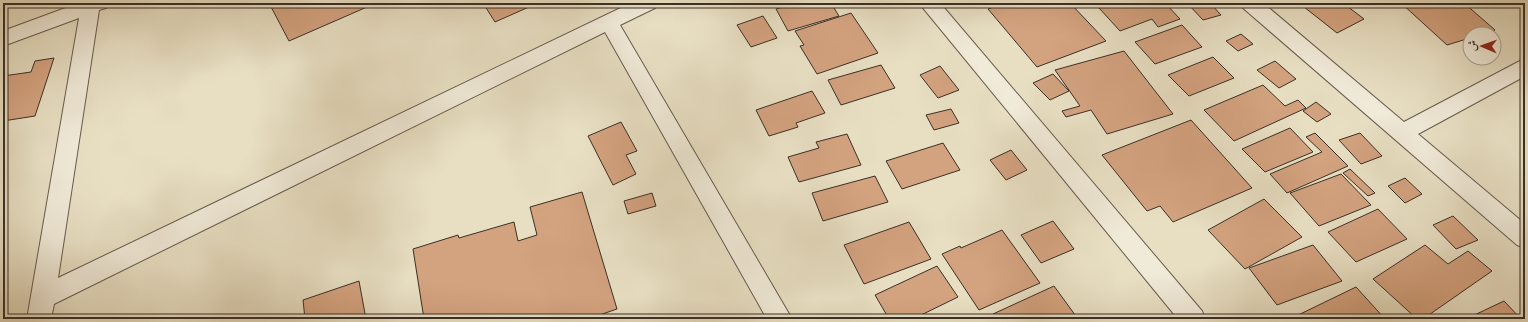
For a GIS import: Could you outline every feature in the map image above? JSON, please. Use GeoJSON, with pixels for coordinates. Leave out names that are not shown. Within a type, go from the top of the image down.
{"type":"FeatureCollection","features":[{"type":"Feature","properties":{"kind":"street"},"geometry":{"type":"LineString","coordinates":[[43,298],[648,3]]}},
{"type":"Feature","properties":{"kind":"street"},"geometry":{"type":"LineString","coordinates":[[929,3],[1193,319]]}},
{"type":"Feature","properties":{"kind":"street"},"geometry":{"type":"LineString","coordinates":[[1250,3],[1403,132],[1525,238]]}},
{"type":"Feature","properties":{"kind":"street"},"geometry":{"type":"LineString","coordinates":[[3,39],[94,4]]}},
{"type":"Feature","properties":{"kind":"street"},"geometry":{"type":"LineString","coordinates":[[39,319],[94,4]]}},
{"type":"Feature","properties":{"kind":"street"},"geometry":{"type":"LineString","coordinates":[[609,22],[780,319]]}},
{"type":"Feature","properties":{"kind":"street"},"geometry":{"type":"LineString","coordinates":[[1403,132],[1525,67]]}},
{"type":"Feature","properties":{"kind":"building"},"geometry":{"type":"Polygon","coordinates":[[[269,3],[364,3],[367,7],[289,41],[269,3]]]}},
{"type":"Feature","properties":{"kind":"building"},"geometry":{"type":"Polygon","coordinates":[[[483,3],[538,3],[495,22],[483,3]]]}},
{"type":"Feature","properties":{"kind":"building"},"geometry":{"type":"Polygon","coordinates":[[[768,3],[786,3],[770,7],[768,3]]]}},
{"type":"Feature","properties":{"kind":"building"},"geometry":{"type":"Polygon","coordinates":[[[797,3],[831,3],[839,16],[788,31],[776,9],[797,3]]]}},
{"type":"Feature","properties":{"kind":"building"},"geometry":{"type":"Polygon","coordinates":[[[1004,3],[1070,3],[1106,41],[1037,67],[988,9],[1004,3]]]}},
{"type":"Feature","properties":{"kind":"building"},"geometry":{"type":"Polygon","coordinates":[[[1115,3],[1165,3],[1180,19],[1158,27],[1152,19],[1120,31],[1099,8],[1115,3]]]}},
{"type":"Feature","properties":{"kind":"building"},"geometry":{"type":"Polygon","coordinates":[[[1210,3],[1221,15],[1203,20],[1188,4],[1210,3]]]}},
{"type":"Feature","properties":{"kind":"building"},"geometry":{"type":"Polygon","coordinates":[[[1299,3],[1343,3],[1364,19],[1337,33],[1299,3]]]}},
{"type":"Feature","properties":{"kind":"building"},"geometry":{"type":"Polygon","coordinates":[[[1401,3],[1464,3],[1490,26],[1462,26],[1462,40],[1447,45],[1401,3]]]}},
{"type":"Feature","properties":{"kind":"building"},"geometry":{"type":"Polygon","coordinates":[[[851,13],[878,53],[817,74],[800,46],[804,45],[795,31],[851,13]]]}},
{"type":"Feature","properties":{"kind":"building"},"geometry":{"type":"Polygon","coordinates":[[[763,16],[777,38],[751,47],[737,25],[763,16]]]}},
{"type":"Feature","properties":{"kind":"building"},"geometry":{"type":"Polygon","coordinates":[[[1182,25],[1202,47],[1155,64],[1135,42],[1182,25]]]}},
{"type":"Feature","properties":{"kind":"building"},"geometry":{"type":"Polygon","coordinates":[[[1241,34],[1253,44],[1238,51],[1226,41],[1241,34]]]}},
{"type":"Feature","properties":{"kind":"building"},"geometry":{"type":"Polygon","coordinates":[[[1124,51],[1173,114],[1107,134],[1091,110],[1066,117],[1062,111],[1080,106],[1055,70],[1124,51]]]}},
{"type":"Feature","properties":{"kind":"building"},"geometry":{"type":"Polygon","coordinates":[[[1213,57],[1234,78],[1189,96],[1168,75],[1213,57]]]}},
{"type":"Feature","properties":{"kind":"building"},"geometry":{"type":"Polygon","coordinates":[[[54,58],[35,116],[3,121],[3,76],[31,72],[35,61],[54,58]]]}},
{"type":"Feature","properties":{"kind":"building"},"geometry":{"type":"Polygon","coordinates":[[[1275,61],[1296,79],[1279,88],[1257,70],[1275,61]]]}},
{"type":"Feature","properties":{"kind":"building"},"geometry":{"type":"Polygon","coordinates":[[[881,65],[895,88],[841,105],[828,80],[881,65]]]}},
{"type":"Feature","properties":{"kind":"building"},"geometry":{"type":"Polygon","coordinates":[[[940,66],[959,90],[938,98],[920,75],[940,66]]]}},
{"type":"Feature","properties":{"kind":"building"},"geometry":{"type":"Polygon","coordinates":[[[1053,74],[1069,91],[1050,100],[1033,83],[1053,74]]]}},
{"type":"Feature","properties":{"kind":"building"},"geometry":{"type":"Polygon","coordinates":[[[1263,85],[1285,106],[1298,100],[1306,108],[1234,141],[1204,110],[1263,85]]]}},
{"type":"Feature","properties":{"kind":"building"},"geometry":{"type":"Polygon","coordinates":[[[812,91],[825,113],[796,123],[798,127],[769,136],[756,110],[812,91]]]}},
{"type":"Feature","properties":{"kind":"building"},"geometry":{"type":"Polygon","coordinates":[[[1316,102],[1331,114],[1317,122],[1303,111],[1316,102]]]}},
{"type":"Feature","properties":{"kind":"building"},"geometry":{"type":"Polygon","coordinates":[[[951,109],[959,123],[934,130],[926,115],[951,109]]]}},
{"type":"Feature","properties":{"kind":"building"},"geometry":{"type":"Polygon","coordinates":[[[1191,120],[1252,188],[1173,222],[1160,206],[1147,211],[1102,155],[1191,120]]]}},
{"type":"Feature","properties":{"kind":"building"},"geometry":{"type":"Polygon","coordinates":[[[621,122],[637,151],[626,155],[636,174],[613,185],[588,136],[621,122]]]}},
{"type":"Feature","properties":{"kind":"building"},"geometry":{"type":"Polygon","coordinates":[[[1290,128],[1313,152],[1265,172],[1242,149],[1290,128]]]}},
{"type":"Feature","properties":{"kind":"building"},"geometry":{"type":"Polygon","coordinates":[[[1315,133],[1348,166],[1287,193],[1270,174],[1322,152],[1306,137],[1315,133]]]}},
{"type":"Feature","properties":{"kind":"building"},"geometry":{"type":"Polygon","coordinates":[[[1360,133],[1382,156],[1361,164],[1339,140],[1360,133]]]}},
{"type":"Feature","properties":{"kind":"building"},"geometry":{"type":"Polygon","coordinates":[[[847,134],[861,165],[799,182],[788,157],[819,148],[816,142],[847,134]]]}},
{"type":"Feature","properties":{"kind":"building"},"geometry":{"type":"Polygon","coordinates":[[[943,143],[960,170],[902,189],[886,161],[943,143]]]}},
{"type":"Feature","properties":{"kind":"building"},"geometry":{"type":"Polygon","coordinates":[[[1011,150],[1027,170],[1006,180],[990,160],[1011,150]]]}},
{"type":"Feature","properties":{"kind":"building"},"geometry":{"type":"Polygon","coordinates":[[[1350,169],[1375,193],[1368,196],[1343,173],[1350,169]]]}},
{"type":"Feature","properties":{"kind":"building"},"geometry":{"type":"Polygon","coordinates":[[[1341,174],[1371,205],[1319,226],[1290,193],[1341,174]]]}},
{"type":"Feature","properties":{"kind":"building"},"geometry":{"type":"Polygon","coordinates":[[[875,176],[888,202],[823,221],[812,193],[875,176]]]}},
{"type":"Feature","properties":{"kind":"building"},"geometry":{"type":"Polygon","coordinates":[[[1405,178],[1422,194],[1405,203],[1388,186],[1405,178]]]}},
{"type":"Feature","properties":{"kind":"building"},"geometry":{"type":"Polygon","coordinates":[[[582,192],[617,309],[588,319],[424,319],[413,249],[458,235],[459,238],[514,222],[518,241],[537,235],[530,207],[582,192]]]}},
{"type":"Feature","properties":{"kind":"building"},"geometry":{"type":"Polygon","coordinates":[[[652,193],[656,206],[628,214],[624,201],[652,193]]]}},
{"type":"Feature","properties":{"kind":"building"},"geometry":{"type":"Polygon","coordinates":[[[1264,199],[1302,237],[1245,269],[1208,230],[1264,199]]]}},
{"type":"Feature","properties":{"kind":"building"},"geometry":{"type":"Polygon","coordinates":[[[1378,209],[1407,239],[1356,262],[1328,232],[1378,209]]]}},
{"type":"Feature","properties":{"kind":"building"},"geometry":{"type":"Polygon","coordinates":[[[1453,216],[1478,240],[1456,249],[1433,225],[1453,216]]]}},
{"type":"Feature","properties":{"kind":"building"},"geometry":{"type":"Polygon","coordinates":[[[1053,221],[1074,249],[1041,263],[1021,235],[1053,221]]]}},
{"type":"Feature","properties":{"kind":"building"},"geometry":{"type":"Polygon","coordinates":[[[909,222],[931,259],[864,284],[844,245],[909,222]]]}},
{"type":"Feature","properties":{"kind":"building"},"geometry":{"type":"Polygon","coordinates":[[[1002,230],[1040,283],[979,310],[942,254],[960,246],[961,248],[1002,230]]]}},
{"type":"Feature","properties":{"kind":"building"},"geometry":{"type":"Polygon","coordinates":[[[1313,245],[1342,281],[1277,305],[1249,268],[1313,245]]]}},
{"type":"Feature","properties":{"kind":"building"},"geometry":{"type":"Polygon","coordinates":[[[1425,245],[1448,264],[1468,251],[1492,271],[1423,319],[1417,319],[1373,279],[1425,245]]]}},
{"type":"Feature","properties":{"kind":"building"},"geometry":{"type":"Polygon","coordinates":[[[937,266],[958,297],[913,319],[889,319],[875,295],[937,266]]]}},
{"type":"Feature","properties":{"kind":"building"},"geometry":{"type":"Polygon","coordinates":[[[359,281],[366,319],[305,319],[303,300],[359,281]]]}},
{"type":"Feature","properties":{"kind":"building"},"geometry":{"type":"Polygon","coordinates":[[[1054,286],[1078,319],[996,319],[993,314],[1054,286]]]}},
{"type":"Feature","properties":{"kind":"building"},"geometry":{"type":"Polygon","coordinates":[[[1356,287],[1385,319],[1292,318],[1356,287]]]}},
{"type":"Feature","properties":{"kind":"building"},"geometry":{"type":"Polygon","coordinates":[[[1504,301],[1521,319],[1466,319],[1504,301]]]}}]}
